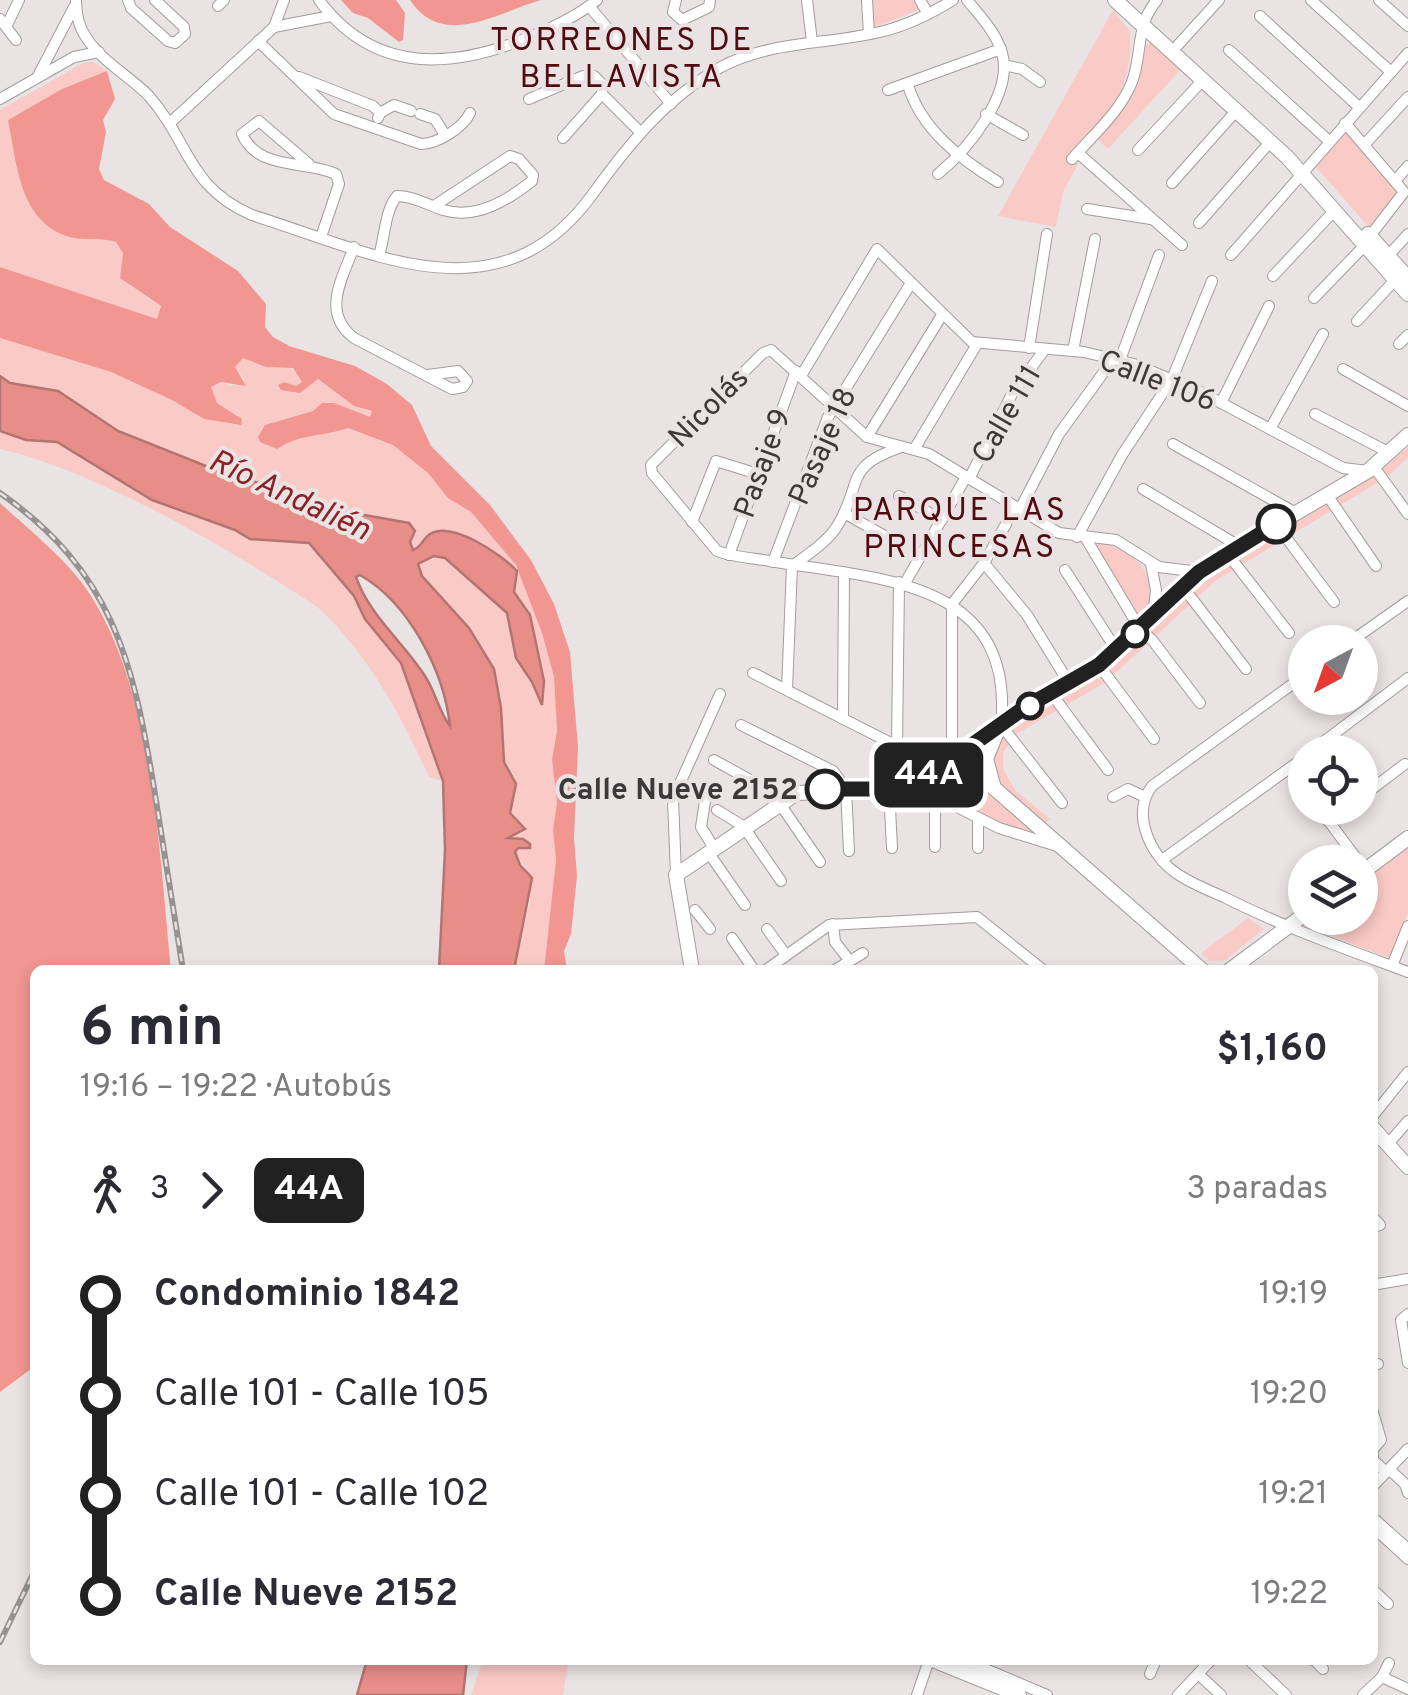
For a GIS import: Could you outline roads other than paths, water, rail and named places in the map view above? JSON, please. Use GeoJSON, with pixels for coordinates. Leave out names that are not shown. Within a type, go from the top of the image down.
{"type":"FeatureCollection","features":[{"type":"Feature","properties":{"kind":"street"},"geometry":{"type":"LineString","coordinates":[[16,40],[3,22],[19,0]]}},
{"type":"Feature","properties":{"kind":"street"},"geometry":{"type":"LineString","coordinates":[[128,0],[131,8],[168,42],[175,43],[185,34],[184,27],[155,0]]}},
{"type":"Feature","properties":{"kind":"street"},"geometry":{"type":"LineString","coordinates":[[171,122],[274,27],[284,0]]}},
{"type":"Feature","properties":{"kind":"street"},"geometry":{"type":"LineString","coordinates":[[318,0],[331,16],[374,46],[412,60],[436,62],[511,44],[593,3],[671,104]]}},
{"type":"Feature","properties":{"kind":"street"},"geometry":{"type":"LineString","coordinates":[[676,0],[673,12],[682,20],[707,9],[710,0]]}},
{"type":"Feature","properties":{"kind":"street"},"geometry":{"type":"LineString","coordinates":[[807,0],[812,42]]}},
{"type":"Feature","properties":{"kind":"street"},"geometry":{"type":"LineString","coordinates":[[867,0],[870,34]]}},
{"type":"Feature","properties":{"kind":"street"},"geometry":{"type":"LineString","coordinates":[[920,0],[928,14]]}},
{"type":"Feature","properties":{"kind":"street"},"geometry":{"type":"LineString","coordinates":[[76,1],[84,34],[171,122],[194,171],[232,204],[252,215],[380,256],[414,265],[454,268],[499,264],[528,254],[572,221],[640,132],[708,76],[739,59],[812,42],[870,34],[928,14],[953,0]]}},
{"type":"Feature","properties":{"kind":"street"},"geometry":{"type":"LineString","coordinates":[[938,174],[958,154],[986,114],[1000,88],[1004,65],[1001,49],[967,0]]}},
{"type":"Feature","properties":{"kind":"street"},"geometry":{"type":"LineString","coordinates":[[1114,0],[1130,4],[1199,83],[1305,168],[1335,210],[1388,256],[1408,294]]}},
{"type":"Feature","properties":{"kind":"street"},"geometry":{"type":"LineString","coordinates":[[1158,0],[1144,20],[1136,70],[1124,98],[1075,156],[1182,245]]}},
{"type":"Feature","properties":{"kind":"street"},"geometry":{"type":"LineString","coordinates":[[1178,45],[1219,0]]}},
{"type":"Feature","properties":{"kind":"street"},"geometry":{"type":"LineString","coordinates":[[1311,0],[1391,72]]}},
{"type":"Feature","properties":{"kind":"street"},"geometry":{"type":"LineString","coordinates":[[1379,0],[1408,26]]}},
{"type":"Feature","properties":{"kind":"street"},"geometry":{"type":"LineString","coordinates":[[36,78],[58,45],[76,1]]}},
{"type":"Feature","properties":{"kind":"street"},"geometry":{"type":"LineString","coordinates":[[274,27],[331,16]]}},
{"type":"Feature","properties":{"kind":"street"},"geometry":{"type":"LineString","coordinates":[[1260,16],[1360,107]]}},
{"type":"Feature","properties":{"kind":"street"},"geometry":{"type":"LineString","coordinates":[[1144,20],[1178,45],[1305,168],[1402,279]]}},
{"type":"Feature","properties":{"kind":"street"},"geometry":{"type":"LineString","coordinates":[[258,41],[334,114],[375,129],[424,145],[462,124],[470,113]]}},
{"type":"Feature","properties":{"kind":"street"},"geometry":{"type":"LineString","coordinates":[[888,90],[1001,49]]}},
{"type":"Feature","properties":{"kind":"street"},"geometry":{"type":"LineString","coordinates":[[1229,50],[1329,140]]}},
{"type":"Feature","properties":{"kind":"street"},"geometry":{"type":"LineString","coordinates":[[0,99],[74,56],[100,52]]}},
{"type":"Feature","properties":{"kind":"street"},"geometry":{"type":"LineString","coordinates":[[1230,255],[1408,53]]}},
{"type":"Feature","properties":{"kind":"street"},"geometry":{"type":"LineString","coordinates":[[1004,65],[1022,68],[1040,82]]}},
{"type":"Feature","properties":{"kind":"street"},"geometry":{"type":"LineString","coordinates":[[528,99],[586,75],[600,80],[602,94],[640,132]]}},
{"type":"Feature","properties":{"kind":"street"},"geometry":{"type":"LineString","coordinates":[[298,77],[374,106],[380,113]]}},
{"type":"Feature","properties":{"kind":"street"},"geometry":{"type":"LineString","coordinates":[[1138,150],[1199,83]]}},
{"type":"Feature","properties":{"kind":"street"},"geometry":{"type":"LineString","coordinates":[[908,85],[922,117],[958,154],[998,182]]}},
{"type":"Feature","properties":{"kind":"street"},"geometry":{"type":"LineString","coordinates":[[563,138],[602,94]]}},
{"type":"Feature","properties":{"kind":"street"},"geometry":{"type":"LineString","coordinates":[[1364,145],[1408,97]]}},
{"type":"Feature","properties":{"kind":"street"},"geometry":{"type":"LineString","coordinates":[[375,129],[380,113],[394,105],[435,118],[445,135]]}},
{"type":"Feature","properties":{"kind":"street"},"geometry":{"type":"LineString","coordinates":[[986,114],[1024,135]]}},
{"type":"Feature","properties":{"kind":"street"},"geometry":{"type":"LineString","coordinates":[[1172,182],[1234,114]]}},
{"type":"Feature","properties":{"kind":"street"},"geometry":{"type":"LineString","coordinates":[[309,164],[285,165],[268,159],[242,134],[259,121],[309,164],[339,178],[321,236]]}},
{"type":"Feature","properties":{"kind":"street"},"geometry":{"type":"LineString","coordinates":[[1314,298],[1404,196],[1345,123]]}},
{"type":"Feature","properties":{"kind":"street"},"geometry":{"type":"LineString","coordinates":[[1199,223],[1271,142]]}},
{"type":"Feature","properties":{"kind":"street"},"geometry":{"type":"LineString","coordinates":[[380,256],[395,197],[402,195],[434,206],[452,212],[493,207],[531,183],[533,175],[519,159],[510,156],[434,206]]}},
{"type":"Feature","properties":{"kind":"street"},"geometry":{"type":"LineString","coordinates":[[1395,181],[1408,166]]}},
{"type":"Feature","properties":{"kind":"street"},"geometry":{"type":"LineString","coordinates":[[1087,209],[1152,219]]}},
{"type":"Feature","properties":{"kind":"street"},"geometry":{"type":"LineString","coordinates":[[1273,276],[1335,210]]}},
{"type":"Feature","properties":{"kind":"street"},"geometry":{"type":"LineString","coordinates":[[1029,348],[1047,234]]}},
{"type":"Feature","properties":{"kind":"street"},"geometry":{"type":"LineString","coordinates":[[1388,256],[1408,234]]}},
{"type":"Feature","properties":{"kind":"street"},"geometry":{"type":"LineString","coordinates":[[1073,351],[1095,240]]}},
{"type":"Feature","properties":{"kind":"street"},"geometry":{"type":"LineString","coordinates":[[354,248],[335,300],[341,326],[354,338],[428,375]]}},
{"type":"Feature","properties":{"kind":"street","name":"Pasaje 9"},"geometry":{"type":"LineString","coordinates":[[729,555],[798,374],[877,250],[910,283]]}},
{"type":"Feature","properties":{"kind":"street"},"geometry":{"type":"LineString","coordinates":[[946,763],[952,604],[984,563],[1059,434],[1117,359],[1159,255]]}},
{"type":"Feature","properties":{"kind":"street"},"geometry":{"type":"LineString","coordinates":[[1357,321],[1402,279]]}},
{"type":"Feature","properties":{"kind":"street"},"geometry":{"type":"LineString","coordinates":[[1081,537],[1122,455],[1172,379],[1212,281]]}},
{"type":"Feature","properties":{"kind":"street"},"geometry":{"type":"LineString","coordinates":[[792,566],[826,540],[844,513],[860,470],[875,458],[910,447],[977,344],[910,283]]}},
{"type":"Feature","properties":{"kind":"street","name":"Pasaje 18"},"geometry":{"type":"LineString","coordinates":[[773,562],[834,407],[910,283]]}},
{"type":"Feature","properties":{"kind":"street"},"geometry":{"type":"LineString","coordinates":[[1221,402],[1269,306]]}},
{"type":"Feature","properties":{"kind":"street"},"geometry":{"type":"LineString","coordinates":[[867,437],[942,314]]}},
{"type":"Feature","properties":{"kind":"street"},"geometry":{"type":"LineString","coordinates":[[1270,428],[1324,334]]}},
{"type":"Feature","properties":{"kind":"street"},"geometry":{"type":"LineString","coordinates":[[1399,344],[1408,334]]}},
{"type":"Feature","properties":{"kind":"street","name":"Calle 106"},"geometry":{"type":"LineString","coordinates":[[977,344],[1073,351],[1117,359],[1221,402],[1342,468],[1371,469]]}},
{"type":"Feature","properties":{"kind":"street","name":"Calle 111"},"geometry":{"type":"LineString","coordinates":[[902,583],[967,478],[1012,394],[1044,349]]}},
{"type":"Feature","properties":{"kind":"street","name":"Nicolás"},"geometry":{"type":"LineString","coordinates":[[692,522],[651,468],[769,350],[798,374]]}},
{"type":"Feature","properties":{"kind":"street"},"geometry":{"type":"LineString","coordinates":[[1343,369],[1408,406]]}},
{"type":"Feature","properties":{"kind":"street"},"geometry":{"type":"LineString","coordinates":[[798,374],[867,437],[910,447],[1052,530],[1121,542],[1152,564],[1199,572]]}},
{"type":"Feature","properties":{"kind":"street"},"geometry":{"type":"LineString","coordinates":[[1315,414],[1390,453]]}},
{"type":"Feature","properties":{"kind":"street"},"geometry":{"type":"LineString","coordinates":[[676,875],[803,791],[913,785],[1001,724],[1099,665],[1199,572],[1371,469],[1408,435]]}},
{"type":"Feature","properties":{"kind":"street"},"geometry":{"type":"LineString","coordinates":[[1173,444],[1296,513]]}},
{"type":"Feature","properties":{"kind":"street"},"geometry":{"type":"LineString","coordinates":[[758,474],[717,460],[692,522],[711,546],[729,555],[902,583],[952,604],[970,620],[996,656],[1003,682],[1001,724],[986,758],[994,788],[1196,965]]}},
{"type":"Feature","properties":{"kind":"street"},"geometry":{"type":"LineString","coordinates":[[1333,492],[1342,468]]}},
{"type":"Feature","properties":{"kind":"street"},"geometry":{"type":"LineString","coordinates":[[1371,469],[1408,514]]}},
{"type":"Feature","properties":{"kind":"street"},"geometry":{"type":"LineString","coordinates":[[1142,488],[1233,549],[1288,632]]}},
{"type":"Feature","properties":{"kind":"street"},"geometry":{"type":"LineString","coordinates":[[1333,492],[1376,566]]}},
{"type":"Feature","properties":{"kind":"street"},"geometry":{"type":"LineString","coordinates":[[899,496],[942,520]]}},
{"type":"Feature","properties":{"kind":"street"},"geometry":{"type":"LineString","coordinates":[[844,513],[892,540]]}},
{"type":"Feature","properties":{"kind":"street"},"geometry":{"type":"LineString","coordinates":[[1276,524],[1334,602]]}},
{"type":"Feature","properties":{"kind":"street"},"geometry":{"type":"LineString","coordinates":[[1081,537],[1140,629],[1200,703]]}},
{"type":"Feature","properties":{"kind":"street"},"geometry":{"type":"LineString","coordinates":[[984,563],[1027,616],[1069,684]]}},
{"type":"Feature","properties":{"kind":"street"},"geometry":{"type":"LineString","coordinates":[[1152,564],[1156,590],[1153,617]]}},
{"type":"Feature","properties":{"kind":"street"},"geometry":{"type":"LineString","coordinates":[[787,690],[792,566]]}},
{"type":"Feature","properties":{"kind":"street"},"geometry":{"type":"LineString","coordinates":[[1066,570],[1116,651]]}},
{"type":"Feature","properties":{"kind":"street"},"geometry":{"type":"LineString","coordinates":[[843,719],[844,574]]}},
{"type":"Feature","properties":{"kind":"street"},"geometry":{"type":"LineString","coordinates":[[897,746],[902,583]]}},
{"type":"Feature","properties":{"kind":"street"},"geometry":{"type":"LineString","coordinates":[[1183,587],[1246,669]]}},
{"type":"Feature","properties":{"kind":"street"},"geometry":{"type":"LineString","coordinates":[[1374,625],[1408,601]]}},
{"type":"Feature","properties":{"kind":"street"},"geometry":{"type":"LineString","coordinates":[[1099,665],[1154,739]]}},
{"type":"Feature","properties":{"kind":"street"},"geometry":{"type":"LineString","coordinates":[[753,673],[897,746],[946,763]]}},
{"type":"Feature","properties":{"kind":"street"},"geometry":{"type":"LineString","coordinates":[[1333,735],[1408,678]]}},
{"type":"Feature","properties":{"kind":"street"},"geometry":{"type":"LineString","coordinates":[[1237,965],[1288,927],[1186,879],[1162,860],[1144,826],[1144,797],[1157,782],[1288,687]]}},
{"type":"Feature","properties":{"kind":"street"},"geometry":{"type":"LineString","coordinates":[[691,965],[672,853],[673,799],[720,694]]}},
{"type":"Feature","properties":{"kind":"street"},"geometry":{"type":"LineString","coordinates":[[1051,694],[1108,770]]}},
{"type":"Feature","properties":{"kind":"street"},"geometry":{"type":"LineString","coordinates":[[1001,724],[1062,803]]}},
{"type":"Feature","properties":{"kind":"street"},"geometry":{"type":"LineString","coordinates":[[741,725],[833,771],[843,789],[849,850]]}},
{"type":"Feature","properties":{"kind":"street"},"geometry":{"type":"LineString","coordinates":[[968,748],[986,758]]}},
{"type":"Feature","properties":{"kind":"street"},"geometry":{"type":"LineString","coordinates":[[714,760],[783,802],[820,862]]}},
{"type":"Feature","properties":{"kind":"street"},"geometry":{"type":"LineString","coordinates":[[1378,784],[1405,764]]}},
{"type":"Feature","properties":{"kind":"street"},"geometry":{"type":"LineString","coordinates":[[1162,860],[1288,769]]}},
{"type":"Feature","properties":{"kind":"street"},"geometry":{"type":"LineString","coordinates":[[913,785],[978,818],[1057,846]]}},
{"type":"Feature","properties":{"kind":"street"},"geometry":{"type":"LineString","coordinates":[[889,789],[892,848]]}},
{"type":"Feature","properties":{"kind":"street"},"geometry":{"type":"LineString","coordinates":[[1113,797],[1128,789],[1144,797]]}},
{"type":"Feature","properties":{"kind":"street"},"geometry":{"type":"LineString","coordinates":[[935,796],[935,847]]}},
{"type":"Feature","properties":{"kind":"street"},"geometry":{"type":"LineString","coordinates":[[704,802],[701,827],[706,854],[745,905]]}},
{"type":"Feature","properties":{"kind":"street"},"geometry":{"type":"LineString","coordinates":[[716,810],[744,828],[781,880]]}},
{"type":"Feature","properties":{"kind":"street"},"geometry":{"type":"LineString","coordinates":[[978,818],[978,848]]}},
{"type":"Feature","properties":{"kind":"street"},"geometry":{"type":"LineString","coordinates":[[1378,857],[1408,838]]}},
{"type":"Feature","properties":{"kind":"street"},"geometry":{"type":"LineString","coordinates":[[672,853],[706,854]]}},
{"type":"Feature","properties":{"kind":"street"},"geometry":{"type":"LineString","coordinates":[[686,937],[707,926],[695,910]]}},
{"type":"Feature","properties":{"kind":"street"},"geometry":{"type":"LineString","coordinates":[[773,965],[833,924],[976,917],[1038,965]]}},
{"type":"Feature","properties":{"kind":"street"},"geometry":{"type":"LineString","coordinates":[[833,924],[834,940],[848,960]]}},
{"type":"Feature","properties":{"kind":"street"},"geometry":{"type":"LineString","coordinates":[[1392,966],[1408,926]]}},
{"type":"Feature","properties":{"kind":"street"},"geometry":{"type":"LineString","coordinates":[[767,929],[786,956]]}},
{"type":"Feature","properties":{"kind":"street"},"geometry":{"type":"LineString","coordinates":[[1309,935],[1408,972]]}},
{"type":"Feature","properties":{"kind":"street"},"geometry":{"type":"LineString","coordinates":[[732,938],[751,965]]}},
{"type":"Feature","properties":{"kind":"street"},"geometry":{"type":"LineString","coordinates":[[842,965],[864,954]]}},
{"type":"Feature","properties":{"kind":"street"},"geometry":{"type":"LineString","coordinates":[[1378,1110],[1408,1072]]}},
{"type":"Feature","properties":{"kind":"street"},"geometry":{"type":"LineString","coordinates":[[1408,1122],[1379,1139],[1408,1167]]}},
{"type":"Feature","properties":{"kind":"street"},"geometry":{"type":"LineString","coordinates":[[1378,1284],[1408,1280]]}},
{"type":"Feature","properties":{"kind":"street"},"geometry":{"type":"LineString","coordinates":[[1408,1314],[1401,1320],[1408,1362]]}},
{"type":"Feature","properties":{"kind":"street"},"geometry":{"type":"LineString","coordinates":[[1378,1481],[1408,1449]]}},
{"type":"Feature","properties":{"kind":"street"},"geometry":{"type":"LineString","coordinates":[[1378,1463],[1407,1487]]}},
{"type":"Feature","properties":{"kind":"street"},"geometry":{"type":"LineString","coordinates":[[1378,1522],[1408,1549]]}},
{"type":"Feature","properties":{"kind":"street"},"geometry":{"type":"LineString","coordinates":[[1378,1532],[1408,1559]]}},
{"type":"Feature","properties":{"kind":"street"},"geometry":{"type":"LineString","coordinates":[[1378,1595],[1388,1604]]}},
{"type":"Feature","properties":{"kind":"street"},"geometry":{"type":"LineString","coordinates":[[1363,1695],[1382,1677],[1389,1662]]}},
{"type":"Feature","properties":{"kind":"street"},"geometry":{"type":"LineString","coordinates":[[917,1695],[929,1665]]}},
{"type":"Feature","properties":{"kind":"street"},"geometry":{"type":"LineString","coordinates":[[943,1665],[1011,1693]]}},
{"type":"Feature","properties":{"kind":"street"},"geometry":{"type":"LineString","coordinates":[[976,1665],[1047,1695]]}},
{"type":"Feature","properties":{"kind":"street"},"geometry":{"type":"LineString","coordinates":[[1150,1674],[1154,1665]]}},
{"type":"Feature","properties":{"kind":"street"},"geometry":{"type":"LineString","coordinates":[[1178,1695],[1206,1665]]}},
{"type":"Feature","properties":{"kind":"street"},"geometry":{"type":"LineString","coordinates":[[1254,1665],[1286,1695]]}},
{"type":"Feature","properties":{"kind":"street"},"geometry":{"type":"LineString","coordinates":[[1198,1674],[1221,1695]]}},
{"type":"Feature","properties":{"kind":"street"},"geometry":{"type":"LineString","coordinates":[[1382,1677],[1408,1689]]}},
{"type":"Feature","properties":{"kind":"water","name":"Río Andalién"},"geometry":{"type":"Polygon","coordinates":[[[0,376],[10,383],[58,391],[118,431],[226,474],[286,490],[336,510],[409,523],[415,531],[410,542],[413,550],[430,534],[451,532],[489,549],[517,571],[514,592],[530,615],[544,681],[542,705],[516,658],[507,613],[445,558],[434,556],[418,564],[422,576],[469,628],[494,669],[504,762],[516,784],[510,813],[525,829],[508,838],[530,844],[530,848],[518,848],[515,852],[532,878],[515,965],[439,965],[445,850],[443,781],[401,663],[365,619],[354,596],[309,543],[250,539],[152,500],[57,442],[26,440],[0,431],[0,376]],[[360,575],[356,577],[369,604],[425,676],[450,726],[432,661],[394,603],[378,587],[360,575]]]}},
{"type":"Feature","properties":{"kind":"water"},"geometry":{"type":"Polygon","coordinates":[[[366,1665],[466,1665],[463,1695],[357,1695],[366,1665]]]}},
{"type":"Feature","properties":{"kind":"railway"},"geometry":{"type":"LineString","coordinates":[[0,493],[38,523],[69,555],[112,623],[126,660],[146,742],[182,965]]}},
{"type":"Feature","properties":{"kind":"railway"},"geometry":{"type":"LineString","coordinates":[[0,1642],[30,1580]]}},
{"type":"Feature","properties":{"kind":"place","name":"Calle Nueve 2152"},"geometry":{"type":"Point","coordinates":[825,789]}},
{"type":"Feature","properties":{"kind":"district","name":"TORREONES DE BELLAVISTA"},"geometry":{"type":"Point","coordinates":[622,58]}},
{"type":"Feature","properties":{"kind":"district","name":"PARQUE LAS PRINCESAS"},"geometry":{"type":"Point","coordinates":[960,528]}}]}
